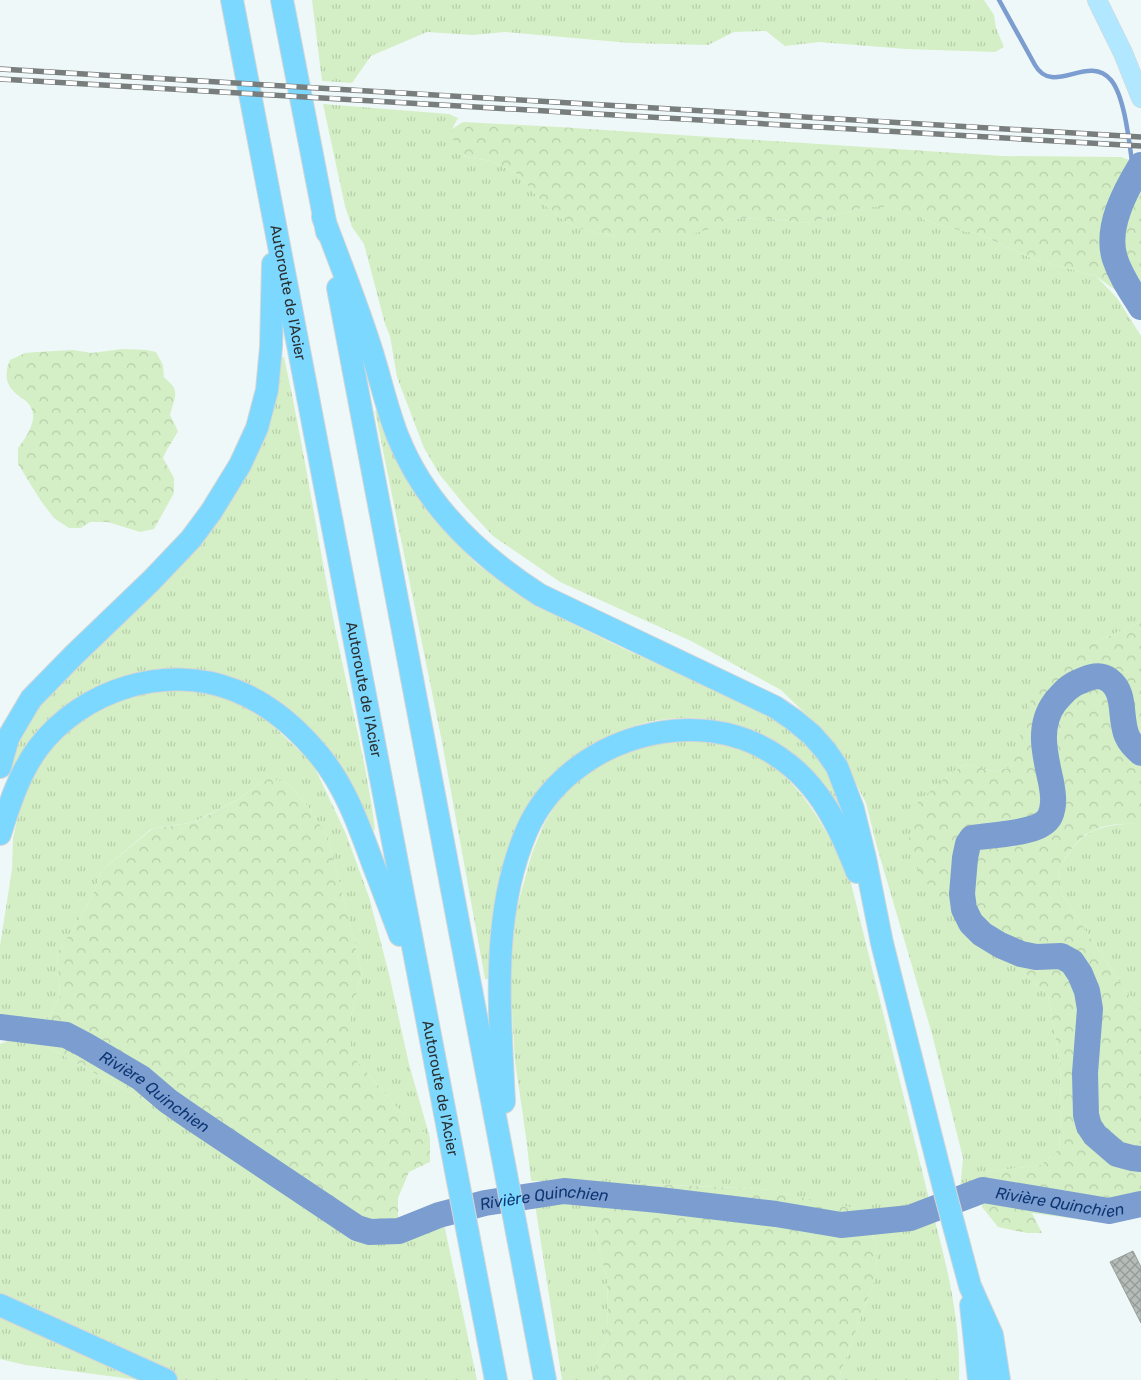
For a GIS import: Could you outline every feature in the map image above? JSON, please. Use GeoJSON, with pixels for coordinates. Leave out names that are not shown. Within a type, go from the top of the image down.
{"type":"FeatureCollection","features":[{"type":"Feature","properties":{"kind":"highway","name":"Autoroute de l'Acier"},"geometry":{"type":"LineString","coordinates":[[232,0],[496,1380]]}},
{"type":"Feature","properties":{"kind":"highway"},"geometry":{"type":"LineString","coordinates":[[282,0],[545,1380]]}},
{"type":"Feature","properties":{"kind":"highway"},"geometry":{"type":"LineString","coordinates":[[324,217],[370,346],[398,437],[416,474],[444,515],[486,557],[510,576],[540,595],[758,699],[794,720],[812,735],[837,767],[851,801],[865,858],[882,943],[948,1203],[970,1286],[992,1335],[999,1380]]}},
{"type":"Feature","properties":{"kind":"highway"},"geometry":{"type":"LineString","coordinates":[[0,767],[8,738],[31,699],[191,539],[211,512],[240,465],[257,428],[267,390],[271,347],[274,220]]}},
{"type":"Feature","properties":{"kind":"highway"},"geometry":{"type":"LineString","coordinates":[[0,834],[10,801],[26,766],[51,733],[78,710],[114,691],[153,682],[196,680],[235,690],[256,700],[289,723],[304,738],[332,773],[362,832],[422,994]]}},
{"type":"Feature","properties":{"kind":"highway"},"geometry":{"type":"LineString","coordinates":[[507,1180],[500,982],[502,930],[511,884],[528,829],[548,796],[579,766],[634,738],[679,730],[719,732],[740,737],[760,745],[780,757],[809,783],[832,815],[850,853],[882,943]]}},
{"type":"Feature","properties":{"kind":"highway"},"geometry":{"type":"LineString","coordinates":[[970,1286],[979,1380]]}},
{"type":"Feature","properties":{"kind":"highway"},"geometry":{"type":"LineString","coordinates":[[0,1305],[166,1380]]}},
{"type":"Feature","properties":{"kind":"main road"},"geometry":{"type":"LineString","coordinates":[[1097,0],[1123,54],[1141,98]]}},
{"type":"Feature","properties":{"kind":"green space"},"geometry":{"type":"Polygon","coordinates":[[[312,0],[984,0],[994,15],[996,28],[1004,47],[995,52],[906,49],[819,42],[785,46],[766,31],[734,32],[708,45],[630,43],[505,32],[472,35],[427,32],[371,56],[352,83],[322,81],[312,0]]]}},
{"type":"Feature","properties":{"kind":"green space"},"geometry":{"type":"Polygon","coordinates":[[[323,104],[449,114],[458,118],[452,129],[465,157],[491,161],[516,173],[546,206],[563,220],[578,228],[616,237],[721,223],[730,219],[761,218],[807,223],[866,207],[893,207],[933,223],[977,233],[1033,259],[1096,276],[1117,298],[1141,336],[1141,622],[1091,644],[1018,747],[1010,768],[993,771],[965,764],[947,776],[918,802],[1018,968],[1048,995],[1060,1064],[1061,1110],[1059,1149],[1041,1165],[985,1172],[984,1182],[960,1190],[963,1158],[932,1034],[877,847],[866,803],[851,774],[816,724],[781,690],[691,641],[560,582],[493,536],[440,475],[424,448],[397,377],[390,336],[385,324],[364,244],[352,227],[345,206],[323,104]]]}},
{"type":"Feature","properties":{"kind":"green space"},"geometry":{"type":"Polygon","coordinates":[[[463,122],[1003,156],[1121,157],[1141,164],[1141,309],[1096,276],[1033,259],[977,233],[933,223],[893,207],[866,207],[807,223],[761,218],[730,219],[709,229],[683,237],[616,237],[578,228],[563,220],[546,206],[516,173],[491,161],[466,157],[454,143],[452,129],[463,122]]]}},
{"type":"Feature","properties":{"kind":"green space"},"geometry":{"type":"Polygon","coordinates":[[[122,349],[156,352],[163,365],[164,378],[170,382],[175,390],[175,399],[170,415],[178,431],[163,458],[174,478],[174,493],[154,529],[140,532],[108,522],[90,522],[81,528],[69,528],[54,518],[18,464],[18,448],[32,425],[33,413],[27,402],[14,392],[8,383],[8,365],[10,360],[25,353],[73,350],[92,353],[122,349]]]}},
{"type":"Feature","properties":{"kind":"green space"},"geometry":{"type":"Polygon","coordinates":[[[284,357],[336,633],[372,805],[375,830],[370,831],[249,685],[229,676],[206,671],[140,674],[14,772],[8,771],[28,714],[223,514],[254,458],[279,358],[284,357]]]}},
{"type":"Feature","properties":{"kind":"green space"},"geometry":{"type":"Polygon","coordinates":[[[379,410],[433,514],[453,540],[477,564],[520,595],[565,620],[622,648],[728,695],[787,726],[823,761],[844,807],[838,809],[783,747],[743,727],[702,719],[661,720],[622,730],[586,748],[554,775],[528,808],[508,847],[503,863],[495,912],[491,978],[485,979],[442,742],[375,411],[379,410]]]}},
{"type":"Feature","properties":{"kind":"green space"},"geometry":{"type":"Polygon","coordinates":[[[1141,622],[1141,824],[1109,825],[1090,832],[1076,844],[1058,871],[1063,896],[1125,990],[1141,1009],[1141,1213],[1106,1223],[1032,1213],[1042,1233],[1027,1233],[998,1227],[982,1207],[985,1172],[1041,1165],[1059,1149],[1061,1110],[1060,1064],[1048,995],[1018,968],[969,931],[938,900],[919,871],[909,839],[918,802],[947,776],[965,764],[993,771],[1010,768],[1034,690],[1091,644],[1141,622]]]}},
{"type":"Feature","properties":{"kind":"green space"},"geometry":{"type":"Polygon","coordinates":[[[166,689],[201,689],[238,701],[266,719],[313,764],[346,834],[369,897],[389,974],[409,1064],[430,1138],[400,1111],[351,1054],[351,1015],[362,973],[328,837],[309,808],[287,783],[269,778],[239,799],[194,822],[151,829],[101,871],[93,895],[57,953],[60,996],[47,1020],[13,1024],[0,1014],[0,946],[12,869],[13,838],[21,804],[33,771],[53,743],[75,723],[124,698],[166,689]]]}},
{"type":"Feature","properties":{"kind":"green space"},"geometry":{"type":"Polygon","coordinates":[[[681,739],[729,744],[756,756],[775,768],[806,800],[830,838],[850,879],[930,1203],[905,1214],[884,1215],[760,1189],[624,1183],[619,1185],[577,1181],[531,1181],[515,1061],[510,980],[516,911],[532,853],[544,824],[557,802],[577,780],[597,766],[640,747],[681,739]]]}},
{"type":"Feature","properties":{"kind":"green space"},"geometry":{"type":"Polygon","coordinates":[[[269,778],[287,783],[309,808],[328,837],[362,973],[351,1015],[351,1054],[400,1111],[430,1138],[430,1162],[409,1172],[398,1198],[398,1239],[363,1235],[308,1212],[256,1167],[204,1129],[152,1105],[44,1045],[47,1020],[60,996],[57,953],[93,895],[101,871],[152,829],[195,822],[239,799],[269,778]]]}},
{"type":"Feature","properties":{"kind":"green space"},"geometry":{"type":"Polygon","coordinates":[[[1141,824],[1141,1009],[1125,990],[1063,896],[1058,871],[1074,847],[1090,833],[1109,826],[1141,824]]]}},
{"type":"Feature","properties":{"kind":"green space"},"geometry":{"type":"Polygon","coordinates":[[[45,1038],[44,1045],[152,1105],[204,1129],[256,1167],[398,1239],[425,1229],[443,1219],[477,1380],[139,1380],[25,1365],[0,1359],[0,1044],[10,1040],[45,1038]]]}},
{"type":"Feature","properties":{"kind":"green space"},"geometry":{"type":"Polygon","coordinates":[[[623,1183],[760,1189],[860,1209],[876,1243],[877,1273],[838,1380],[603,1380],[595,1365],[606,1341],[608,1312],[607,1280],[593,1223],[623,1183]]]}},
{"type":"Feature","properties":{"kind":"green space"},"geometry":{"type":"Polygon","coordinates":[[[558,1199],[609,1202],[593,1223],[607,1280],[608,1312],[606,1341],[595,1365],[603,1380],[562,1380],[535,1204],[558,1199]]]}},
{"type":"Feature","properties":{"kind":"green space"},"geometry":{"type":"Polygon","coordinates":[[[934,1217],[949,1277],[956,1318],[959,1380],[838,1380],[877,1273],[876,1243],[869,1227],[883,1227],[934,1217]]]}},
{"type":"Feature","properties":{"kind":"building"},"geometry":{"type":"Polygon","coordinates":[[[1133,1251],[1141,1267],[1141,1323],[1110,1262],[1133,1251]]]}},
{"type":"Feature","properties":{"kind":"waterway"},"geometry":{"type":"LineString","coordinates":[[999,0],[1035,65],[1042,74],[1051,77],[1061,77],[1092,71],[1102,73],[1111,80],[1116,88],[1124,112],[1134,176]]}},
{"type":"Feature","properties":{"kind":"waterway","name":"Rivière Quinchien"},"geometry":{"type":"LineString","coordinates":[[1141,165],[1118,210],[1113,235],[1115,259],[1120,272],[1141,307]]}},
{"type":"Feature","properties":{"kind":"waterway","name":"Rivière Quinchien"},"geometry":{"type":"LineString","coordinates":[[1141,753],[1127,736],[1120,699],[1115,685],[1106,678],[1095,676],[1070,687],[1049,711],[1044,731],[1045,751],[1053,795],[1053,808],[1050,816],[1037,827],[1027,830],[972,838],[968,844],[965,858],[962,894],[964,909],[971,923],[982,934],[1000,945],[1021,954],[1036,957],[1061,956],[1072,962],[1080,974],[1087,991],[1090,1009],[1085,1073],[1086,1115],[1089,1126],[1095,1135],[1117,1154],[1141,1159]]}},
{"type":"Feature","properties":{"kind":"waterway","name":"Rivière Quinchien"},"geometry":{"type":"LineString","coordinates":[[0,1027],[66,1035],[85,1045],[141,1078],[168,1101],[191,1117],[357,1228],[370,1232],[399,1231],[439,1215],[485,1203],[564,1191],[776,1214],[841,1225],[910,1218],[983,1190],[1109,1211],[1141,1204]]}},
{"type":"Feature","properties":{"kind":"railway"},"geometry":{"type":"LineString","coordinates":[[0,69],[1141,137]]}},
{"type":"Feature","properties":{"kind":"railway"},"geometry":{"type":"LineString","coordinates":[[0,79],[1141,146]]}}]}
